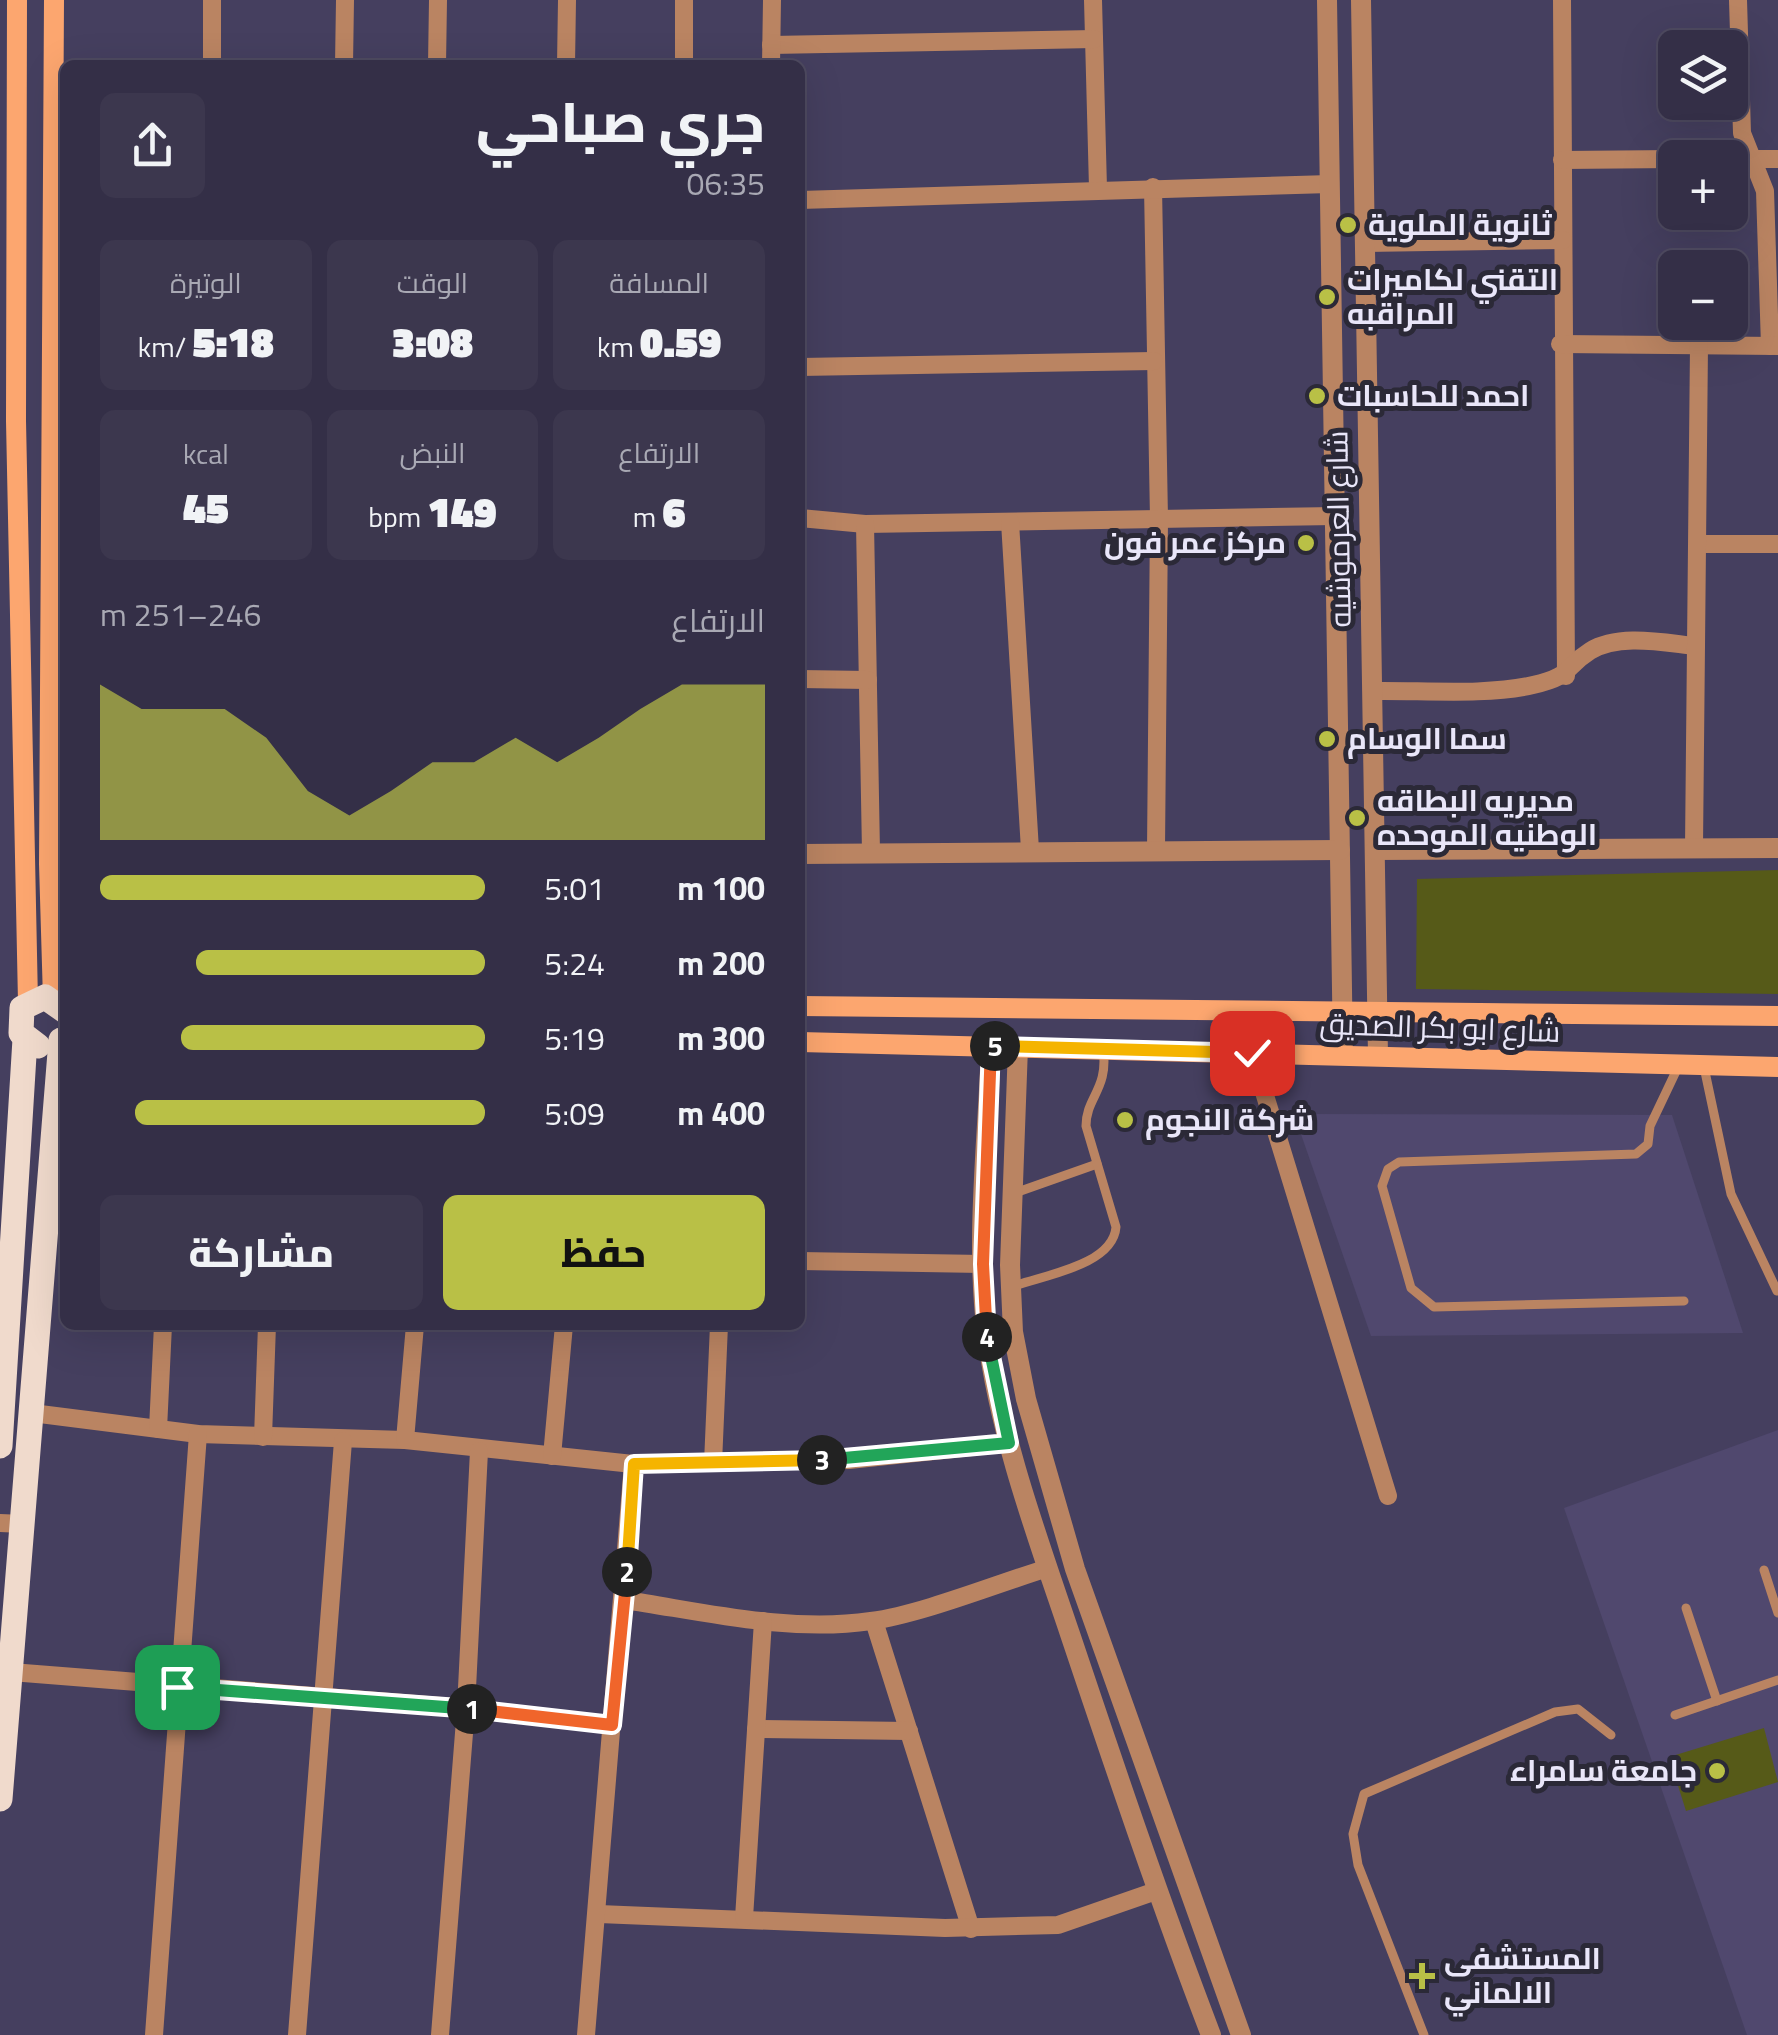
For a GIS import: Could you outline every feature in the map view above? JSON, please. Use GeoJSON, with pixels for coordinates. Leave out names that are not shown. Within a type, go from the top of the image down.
{"type":"FeatureCollection","features":[{"type":"Feature","properties":{"kind":"main road"},"geometry":{"type":"LineString","coordinates":[[17,0],[9,34],[8,421],[34,1014],[47,1047],[60,1040]]}},
{"type":"Feature","properties":{"kind":"main road"},"geometry":{"type":"LineString","coordinates":[[0,1446],[34,1014],[57,864],[54,0]]}},
{"type":"Feature","properties":{"kind":"main road","name":"شارع ابو بكر الصديق"},"geometry":{"type":"LineString","coordinates":[[805,1006],[1778,1016]]}},
{"type":"Feature","properties":{"kind":"main road","name":"شارع ابو بكر الصديق"},"geometry":{"type":"LineString","coordinates":[[805,1042],[1778,1067]]}},
{"type":"Feature","properties":{"kind":"main road"},"geometry":{"type":"LineString","coordinates":[[0,1799],[11,1672],[11,1524],[53,1270],[60,1122]]}},
{"type":"Feature","properties":{"kind":"street"},"geometry":{"type":"LineString","coordinates":[[212,0],[212,60]]}},
{"type":"Feature","properties":{"kind":"street"},"geometry":{"type":"LineString","coordinates":[[344,60],[346,0]]}},
{"type":"Feature","properties":{"kind":"street"},"geometry":{"type":"LineString","coordinates":[[437,60],[438,0]]}},
{"type":"Feature","properties":{"kind":"street"},"geometry":{"type":"LineString","coordinates":[[566,60],[567,0]]}},
{"type":"Feature","properties":{"kind":"street"},"geometry":{"type":"LineString","coordinates":[[684,0],[684,60]]}},
{"type":"Feature","properties":{"kind":"street"},"geometry":{"type":"LineString","coordinates":[[771,60],[772,0]]}},
{"type":"Feature","properties":{"kind":"street"},"geometry":{"type":"LineString","coordinates":[[1093,0],[1098,188]]}},
{"type":"Feature","properties":{"kind":"street","name":"شارع العرموشيه"},"geometry":{"type":"LineString","coordinates":[[1327,0],[1343,1055]]}},
{"type":"Feature","properties":{"kind":"street","name":"شارع العرموشيه"},"geometry":{"type":"LineString","coordinates":[[1361,0],[1378,1056]]}},
{"type":"Feature","properties":{"kind":"street"},"geometry":{"type":"LineString","coordinates":[[1562,0],[1560,344],[1566,676]]}},
{"type":"Feature","properties":{"kind":"street"},"geometry":{"type":"LineString","coordinates":[[1560,344],[1774,346],[1765,191],[1742,132],[1738,0]]}},
{"type":"Feature","properties":{"kind":"street"},"geometry":{"type":"LineString","coordinates":[[771,45],[1094,38]]}},
{"type":"Feature","properties":{"kind":"street"},"geometry":{"type":"LineString","coordinates":[[1748,158],[1778,159]]}},
{"type":"Feature","properties":{"kind":"street"},"geometry":{"type":"LineString","coordinates":[[1562,160],[1658,159]]}},
{"type":"Feature","properties":{"kind":"street"},"geometry":{"type":"LineString","coordinates":[[805,200],[1330,184]]}},
{"type":"Feature","properties":{"kind":"street"},"geometry":{"type":"LineString","coordinates":[[1153,187],[1159,519],[1156,850]]}},
{"type":"Feature","properties":{"kind":"street"},"geometry":{"type":"LineString","coordinates":[[1365,243],[1563,240]]}},
{"type":"Feature","properties":{"kind":"street"},"geometry":{"type":"LineString","coordinates":[[1332,302],[1366,304]]}},
{"type":"Feature","properties":{"kind":"street"},"geometry":{"type":"LineString","coordinates":[[1694,847],[1699,345]]}},
{"type":"Feature","properties":{"kind":"street"},"geometry":{"type":"LineString","coordinates":[[805,367],[1154,361]]}},
{"type":"Feature","properties":{"kind":"street"},"geometry":{"type":"LineString","coordinates":[[805,518],[865,524],[1335,516]]}},
{"type":"Feature","properties":{"kind":"street"},"geometry":{"type":"LineString","coordinates":[[1010,522],[1030,850]]}},
{"type":"Feature","properties":{"kind":"street"},"geometry":{"type":"LineString","coordinates":[[865,524],[871,852]]}},
{"type":"Feature","properties":{"kind":"street"},"geometry":{"type":"LineString","coordinates":[[1700,544],[1778,544]]}},
{"type":"Feature","properties":{"kind":"street"},"geometry":{"type":"LineString","coordinates":[[1372,691],[1528,686],[1566,676],[1591,650],[1615,644],[1644,640],[1696,646]]}},
{"type":"Feature","properties":{"kind":"street"},"geometry":{"type":"LineString","coordinates":[[805,679],[868,680]]}},
{"type":"Feature","properties":{"kind":"street"},"geometry":{"type":"LineString","coordinates":[[1375,850],[1778,848]]}},
{"type":"Feature","properties":{"kind":"street"},"geometry":{"type":"LineString","coordinates":[[805,854],[1340,850]]}},
{"type":"Feature","properties":{"kind":"street"},"geometry":{"type":"LineString","coordinates":[[991,1046],[983,1264],[986,1331],[1009,1443],[1156,1892],[1211,2035]]}},
{"type":"Feature","properties":{"kind":"street"},"geometry":{"type":"LineString","coordinates":[[1018,1047],[1012,1287],[1019,1366],[1042,1462],[1075,1569],[1241,2035]]}},
{"type":"Feature","properties":{"kind":"street"},"geometry":{"type":"LineString","coordinates":[[1252,1053],[1388,1496]]}},
{"type":"Feature","properties":{"kind":"street"},"geometry":{"type":"LineString","coordinates":[[805,1262],[983,1264]]}},
{"type":"Feature","properties":{"kind":"street"},"geometry":{"type":"LineString","coordinates":[[158,1429],[163,1330]]}},
{"type":"Feature","properties":{"kind":"street"},"geometry":{"type":"LineString","coordinates":[[262,1437],[267,1330]]}},
{"type":"Feature","properties":{"kind":"street"},"geometry":{"type":"LineString","coordinates":[[405,1440],[414,1330]]}},
{"type":"Feature","properties":{"kind":"street"},"geometry":{"type":"LineString","coordinates":[[552,1456],[564,1330]]}},
{"type":"Feature","properties":{"kind":"street"},"geometry":{"type":"LineString","coordinates":[[712,1463],[719,1330]]}},
{"type":"Feature","properties":{"kind":"street"},"geometry":{"type":"LineString","coordinates":[[32,1412],[198,1434],[405,1440],[479,1451],[634,1464],[849,1460],[1009,1443]]}},
{"type":"Feature","properties":{"kind":"street"},"geometry":{"type":"LineString","coordinates":[[154,2035],[198,1434]]}},
{"type":"Feature","properties":{"kind":"street"},"geometry":{"type":"LineString","coordinates":[[297,2035],[326,1700],[343,1441]]}},
{"type":"Feature","properties":{"kind":"street"},"geometry":{"type":"LineString","coordinates":[[440,2035],[466,1708],[479,1451]]}},
{"type":"Feature","properties":{"kind":"street"},"geometry":{"type":"LineString","coordinates":[[586,2035],[626,1600],[634,1464]]}},
{"type":"Feature","properties":{"kind":"street"},"geometry":{"type":"LineString","coordinates":[[626,1600],[762,1621],[874,1621],[1048,1568]]}},
{"type":"Feature","properties":{"kind":"street"},"geometry":{"type":"LineString","coordinates":[[744,1918],[762,1621]]}},
{"type":"Feature","properties":{"kind":"street"},"geometry":{"type":"LineString","coordinates":[[874,1621],[971,1928]]}},
{"type":"Feature","properties":{"kind":"street"},"geometry":{"type":"LineString","coordinates":[[11,1672],[326,1700],[466,1708],[612,1725]]}},
{"type":"Feature","properties":{"kind":"street"},"geometry":{"type":"LineString","coordinates":[[756,1729],[909,1731]]}},
{"type":"Feature","properties":{"kind":"street"},"geometry":{"type":"LineString","coordinates":[[599,1914],[971,1928],[1058,1925],[1156,1892]]}},
{"type":"Feature","properties":{"kind":"lane"},"geometry":{"type":"LineString","coordinates":[[1012,1287],[1110,1246],[1116,1227],[1086,1118],[1102,1084],[1103,1050]]}},
{"type":"Feature","properties":{"kind":"lane"},"geometry":{"type":"LineString","coordinates":[[1679,1064],[1650,1126],[1648,1144],[1636,1154],[1398,1162],[1388,1170],[1382,1186],[1410,1288],[1434,1307],[1684,1301]]}},
{"type":"Feature","properties":{"kind":"lane"},"geometry":{"type":"LineString","coordinates":[[1703,1065],[1731,1194],[1777,1291]]}},
{"type":"Feature","properties":{"kind":"lane"},"geometry":{"type":"LineString","coordinates":[[1014,1194],[1097,1164]]}},
{"type":"Feature","properties":{"kind":"lane"},"geometry":{"type":"LineString","coordinates":[[1764,1570],[1778,1613]]}},
{"type":"Feature","properties":{"kind":"lane"},"geometry":{"type":"LineString","coordinates":[[1686,1608],[1717,1701]]}},
{"type":"Feature","properties":{"kind":"lane"},"geometry":{"type":"LineString","coordinates":[[1676,1715],[1778,1680]]}},
{"type":"Feature","properties":{"kind":"lane"},"geometry":{"type":"LineString","coordinates":[[1424,2035],[1358,1865],[1353,1834],[1364,1794],[1555,1712],[1578,1708],[1612,1736]]}},
{"type":"Feature","properties":{"kind":"shaded area"},"geometry":{"type":"Polygon","coordinates":[[[1294,1114],[1672,1115],[1743,1333],[1371,1336],[1294,1114]]]}},
{"type":"Feature","properties":{"kind":"shaded area","name":"جامعة سامراء"},"geometry":{"type":"Polygon","coordinates":[[[1778,1430],[1778,2035],[1747,2035],[1564,1508],[1778,1430]]]}},
{"type":"Feature","properties":{"kind":"green space"},"geometry":{"type":"Polygon","coordinates":[[[1778,870],[1778,994],[1416,989],[1417,879],[1778,870]]]}},
{"type":"Feature","properties":{"kind":"green space"},"geometry":{"type":"Polygon","coordinates":[[[1764,1728],[1778,1782],[1686,1811],[1669,1757],[1764,1728]]]}},
{"type":"Feature","properties":{"kind":"place","name":"ثانوية الملوية"},"geometry":{"type":"Point","coordinates":[1348,225]}},
{"type":"Feature","properties":{"kind":"place","name":"التقني لكاميرات المراقبه"},"geometry":{"type":"Point","coordinates":[1327,297]}},
{"type":"Feature","properties":{"kind":"place","name":"احمد للحاسبات"},"geometry":{"type":"Point","coordinates":[1317,396]}},
{"type":"Feature","properties":{"kind":"place","name":"مركز عمر فون"},"geometry":{"type":"Point","coordinates":[1306,543]}},
{"type":"Feature","properties":{"kind":"place","name":"سما الوسام"},"geometry":{"type":"Point","coordinates":[1327,739]}},
{"type":"Feature","properties":{"kind":"place","name":"مديريه البطاقه الوطنيه الموحده"},"geometry":{"type":"Point","coordinates":[1357,818]}},
{"type":"Feature","properties":{"kind":"place","name":"شركة النجوم"},"geometry":{"type":"Point","coordinates":[1125,1120]}},
{"type":"Feature","properties":{"kind":"place","name":"جامعة سامراء"},"geometry":{"type":"Point","coordinates":[1717,1771]}},
{"type":"Feature","properties":{"kind":"place","name":"المستشفى الالماني"},"geometry":{"type":"Point","coordinates":[1422,1976]}},
{"type":"Feature","properties":{"kind":"route"},"geometry":{"type":"LineString","coordinates":[[177,1687],[466,1708],[612,1725],[626,1600],[634,1464],[849,1460],[1009,1443],[986,1331],[983,1264],[991,1046],[1252,1053]]}}]}
